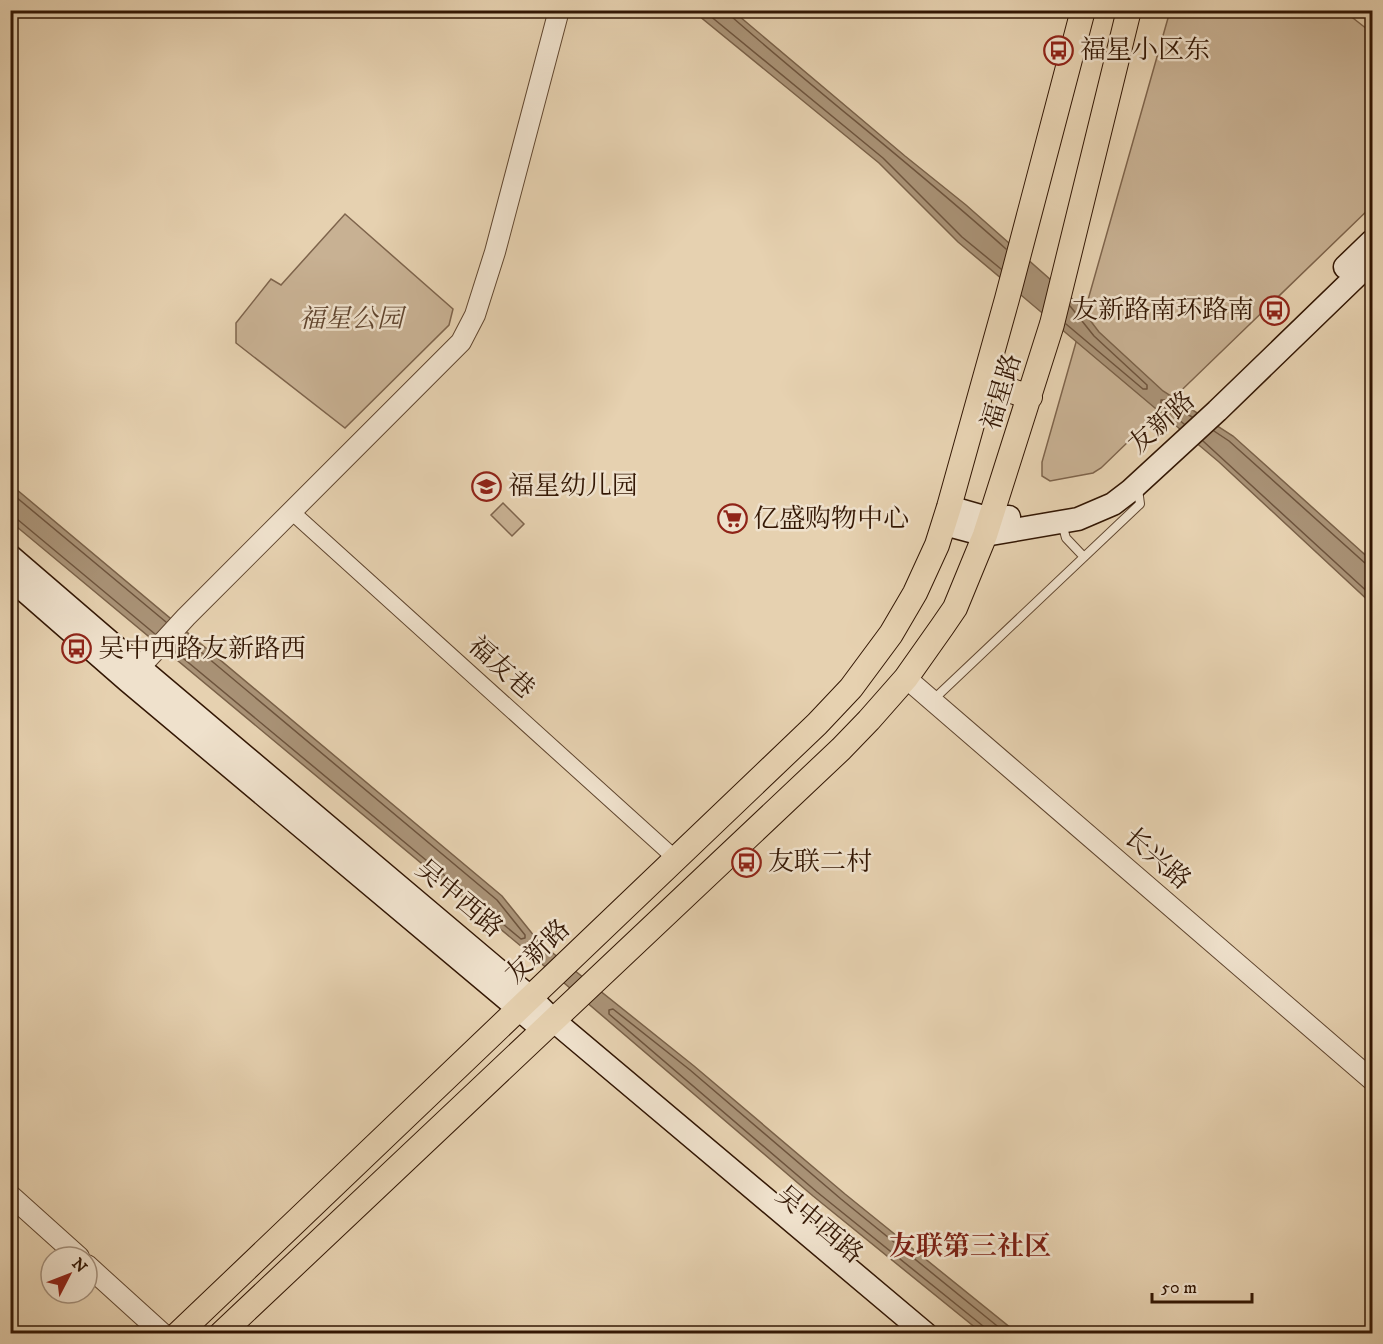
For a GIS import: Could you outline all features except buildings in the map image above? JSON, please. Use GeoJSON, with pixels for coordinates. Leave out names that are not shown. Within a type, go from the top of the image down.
{"type":"FeatureCollection","features":[{"type":"Feature","properties":{"kind":"main road","name":"福星路"},"geometry":{"type":"LineString","coordinates":[[915,593],[947,515],[1083,10]]}},
{"type":"Feature","properties":{"kind":"main road","name":"福星路"},"geometry":{"type":"LineString","coordinates":[[555,1018],[841,749],[906,678],[955,608],[988,527],[1052,324],[1129,10]]}},
{"type":"Feature","properties":{"kind":"main road","name":"友新路"},"geometry":{"type":"LineString","coordinates":[[947,515],[988,527],[1062,522],[1101,510],[1122,498],[1372,241]]}},
{"type":"Feature","properties":{"kind":"main road","name":"友新路"},"geometry":{"type":"LineString","coordinates":[[1212,405],[1372,261]]}},
{"type":"Feature","properties":{"kind":"main road"},"geometry":{"type":"LineString","coordinates":[[984,382],[1030,397]]}},
{"type":"Feature","properties":{"kind":"main road","name":"友新路"},"geometry":{"type":"LineString","coordinates":[[988,527],[1097,497],[1180,436]]}},
{"type":"Feature","properties":{"kind":"main road","name":"吴中西路"},"geometry":{"type":"LineString","coordinates":[[10,556],[133,674]]}},
{"type":"Feature","properties":{"kind":"main road","name":"吴中西路"},"geometry":{"type":"LineString","coordinates":[[10,578],[133,674],[533,997],[904,1334]]}},
{"type":"Feature","properties":{"kind":"main road","name":"友新路"},"geometry":{"type":"LineString","coordinates":[[178,1334],[575,957],[841,699],[891,634],[915,593]]}},
{"type":"Feature","properties":{"kind":"main road"},"geometry":{"type":"LineString","coordinates":[[221,1334],[555,1018]]}},
{"type":"Feature","properties":{"kind":"main road","name":"吴中西路"},"geometry":{"type":"LineString","coordinates":[[555,1018],[926,1334]]}},
{"type":"Feature","properties":{"kind":"street"},"geometry":{"type":"LineString","coordinates":[[133,674],[186,617],[293,513],[461,342],[475,315],[495,252],[559,10]]}},
{"type":"Feature","properties":{"kind":"street","name":"福友巷"},"geometry":{"type":"LineString","coordinates":[[293,513],[676,859]]}},
{"type":"Feature","properties":{"kind":"street","name":"长兴路"},"geometry":{"type":"LineString","coordinates":[[906,678],[1372,1080]]}},
{"type":"Feature","properties":{"kind":"street"},"geometry":{"type":"LineString","coordinates":[[10,1195],[66,1245]]}},
{"type":"Feature","properties":{"kind":"street"},"geometry":{"type":"LineString","coordinates":[[99,1275],[163,1334]]}},
{"type":"Feature","properties":{"kind":"lane"},"geometry":{"type":"LineString","coordinates":[[933,700],[1140,504],[1137,485]]}},
{"type":"Feature","properties":{"kind":"lane"},"geometry":{"type":"LineString","coordinates":[[1062,522],[1066,538],[1084,557]]}},
{"type":"Feature","properties":{"kind":"green space"},"geometry":{"type":"Polygon","coordinates":[[[1170,11],[1344,11],[1372,33],[1372,206],[1101,468],[1093,473],[1050,481],[1042,476],[1042,462],[1170,11]]]}},
{"type":"Feature","properties":{"kind":"green space","name":"福星公园"},"geometry":{"type":"Polygon","coordinates":[[[345,214],[453,309],[449,325],[345,428],[236,343],[236,323],[271,279],[281,285],[345,214]]]}},
{"type":"Feature","properties":{"kind":"green space"},"geometry":{"type":"Polygon","coordinates":[[[503,503],[524,524],[512,536],[491,515],[503,503]]]}},
{"type":"Feature","properties":{"kind":"water"},"geometry":{"type":"Polygon","coordinates":[[[693,11],[733,11],[966,205],[1077,303],[1099,332],[1163,391],[1233,436],[1372,561],[1372,604],[1219,462],[958,242],[879,163],[693,11]]]}},
{"type":"Feature","properties":{"kind":"water"},"geometry":{"type":"Polygon","coordinates":[[[10,484],[502,896],[539,942],[694,1066],[845,1194],[1017,1333],[982,1333],[813,1196],[522,947],[11,522],[10,484]]]}},
{"type":"Feature","properties":{"kind":"place","name":"福星小区东"},"geometry":{"type":"Point","coordinates":[1059,50]}},
{"type":"Feature","properties":{"kind":"place","name":"友新路南环路南"},"geometry":{"type":"Point","coordinates":[1275,310]}},
{"type":"Feature","properties":{"kind":"place","name":"福星幼儿园"},"geometry":{"type":"Point","coordinates":[487,486]}},
{"type":"Feature","properties":{"kind":"place","name":"亿盛购物中心"},"geometry":{"type":"Point","coordinates":[732,519]}},
{"type":"Feature","properties":{"kind":"place","name":"吴中西路友新路西"},"geometry":{"type":"Point","coordinates":[77,649]}},
{"type":"Feature","properties":{"kind":"place","name":"友联二村"},"geometry":{"type":"Point","coordinates":[747,862]}},
{"type":"Feature","properties":{"kind":"district","name":"友联第三社区"},"geometry":{"type":"Point","coordinates":[970,1247]}}]}
